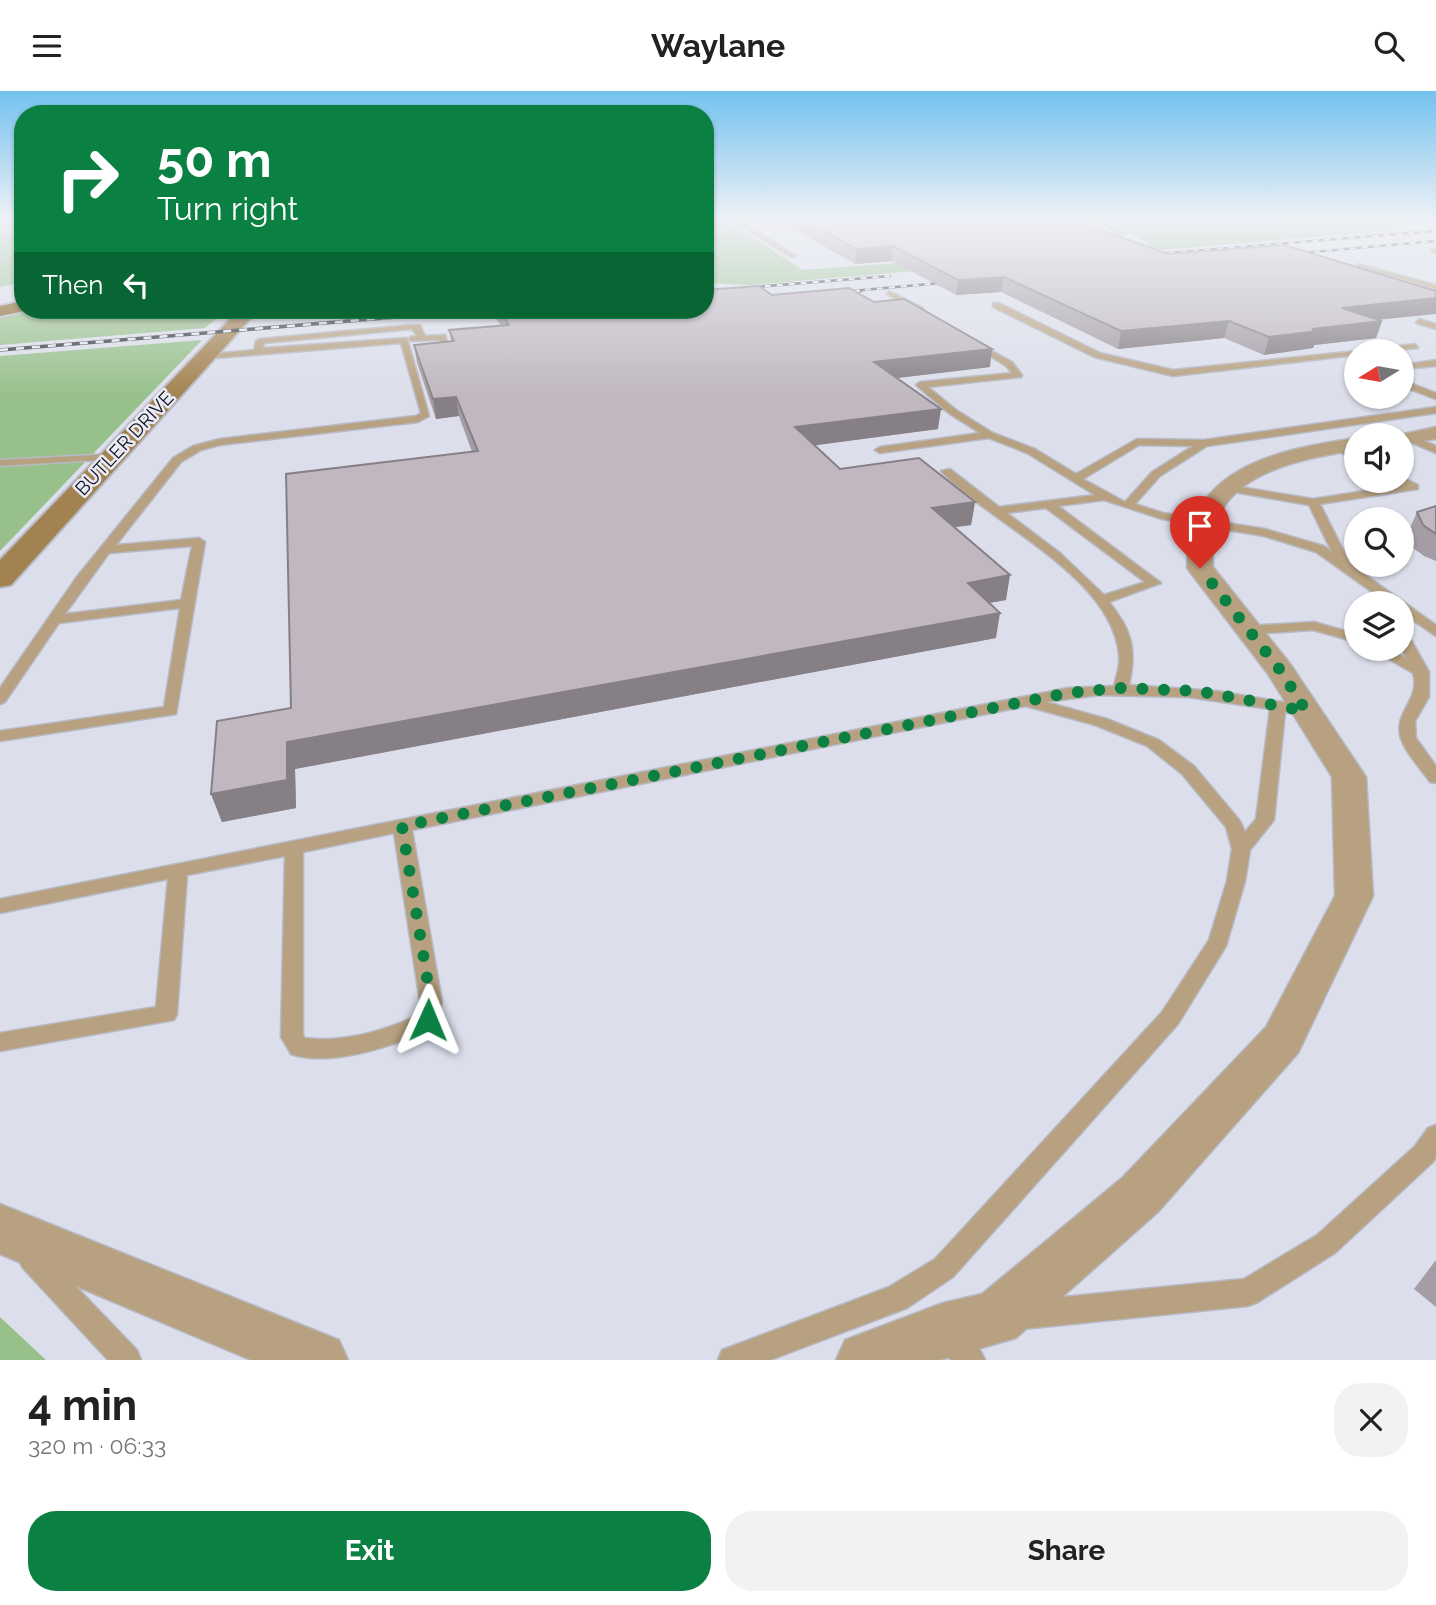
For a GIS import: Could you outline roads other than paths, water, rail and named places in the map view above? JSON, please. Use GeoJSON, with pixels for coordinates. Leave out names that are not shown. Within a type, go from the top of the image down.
{"type":"FeatureCollection","features":[{"type":"Feature","properties":{"kind":"street","name":"BUTLER DRIVE"},"geometry":{"type":"LineString","coordinates":[[0,578],[240,319]]}},
{"type":"Feature","properties":{"kind":"street"},"geometry":{"type":"LineString","coordinates":[[1414,436],[1436,433]]}},
{"type":"Feature","properties":{"kind":"street"},"geometry":{"type":"LineString","coordinates":[[865,1360],[970,1336],[1140,1195],[1282,1040],[1354,896],[1349,777],[1292,708],[1249,630],[1200,568],[1204,524],[1228,488],[1250,472],[1344,450]]}},
{"type":"Feature","properties":{"kind":"street"},"geometry":{"type":"LineString","coordinates":[[3,1230],[319,1360]]}},
{"type":"Feature","properties":{"kind":"lane"},"geometry":{"type":"LineString","coordinates":[[1406,278],[1436,287]]}},
{"type":"Feature","properties":{"kind":"lane"},"geometry":{"type":"LineString","coordinates":[[889,293],[924,312]]}},
{"type":"Feature","properties":{"kind":"lane"},"geometry":{"type":"LineString","coordinates":[[996,305],[1097,355],[1173,373],[1344,355]]}},
{"type":"Feature","properties":{"kind":"lane"},"geometry":{"type":"LineString","coordinates":[[1419,321],[1436,327]]}},
{"type":"Feature","properties":{"kind":"lane"},"geometry":{"type":"LineString","coordinates":[[258,351],[262,340],[412,327],[417,327],[422,338]]}},
{"type":"Feature","properties":{"kind":"lane"},"geometry":{"type":"LineString","coordinates":[[205,355],[442,337],[445,348]]}},
{"type":"Feature","properties":{"kind":"lane"},"geometry":{"type":"LineString","coordinates":[[0,699],[105,550],[177,460],[197,447],[418,419],[426,414],[404,339]]}},
{"type":"Feature","properties":{"kind":"lane"},"geometry":{"type":"LineString","coordinates":[[990,352],[1009,364],[1018,375],[920,385],[953,412],[990,435],[1031,451],[1104,497],[1127,506],[1204,524],[1265,533],[1320,549],[1344,565]]}},
{"type":"Feature","properties":{"kind":"lane"},"geometry":{"type":"LineString","coordinates":[[1334,356],[1344,360]]}},
{"type":"Feature","properties":{"kind":"lane"},"geometry":{"type":"LineString","coordinates":[[1414,366],[1436,363]]}},
{"type":"Feature","properties":{"kind":"lane"},"geometry":{"type":"LineString","coordinates":[[1414,388],[1436,396]]}},
{"type":"Feature","properties":{"kind":"lane"},"geometry":{"type":"LineString","coordinates":[[1075,479],[1137,442],[1204,443],[1436,409]]}},
{"type":"Feature","properties":{"kind":"lane"},"geometry":{"type":"LineString","coordinates":[[880,450],[990,435]]}},
{"type":"Feature","properties":{"kind":"lane"},"geometry":{"type":"LineString","coordinates":[[1414,441],[1436,450]]}},
{"type":"Feature","properties":{"kind":"lane"},"geometry":{"type":"LineString","coordinates":[[1127,506],[1156,474],[1204,443]]}},
{"type":"Feature","properties":{"kind":"lane"},"geometry":{"type":"LineString","coordinates":[[1,463],[112,457]]}},
{"type":"Feature","properties":{"kind":"lane"},"geometry":{"type":"LineString","coordinates":[[946,471],[1076,574],[1101,600],[1121,628],[1127,656],[1121,688]]}},
{"type":"Feature","properties":{"kind":"lane"},"geometry":{"type":"LineString","coordinates":[[1228,488],[1313,502],[1374,493]]}},
{"type":"Feature","properties":{"kind":"lane"},"geometry":{"type":"LineString","coordinates":[[997,511],[1104,497]]}},
{"type":"Feature","properties":{"kind":"lane"},"geometry":{"type":"LineString","coordinates":[[1313,502],[1344,564]]}},
{"type":"Feature","properties":{"kind":"lane"},"geometry":{"type":"LineString","coordinates":[[1048,504],[1155,583],[1101,600]]}},
{"type":"Feature","properties":{"kind":"lane"},"geometry":{"type":"LineString","coordinates":[[0,736],[171,711],[199,542],[105,550]]}},
{"type":"Feature","properties":{"kind":"lane"},"geometry":{"type":"LineString","coordinates":[[1359,577],[1376,591]]}},
{"type":"Feature","properties":{"kind":"lane"},"geometry":{"type":"LineString","coordinates":[[55,618],[187,603]]}},
{"type":"Feature","properties":{"kind":"lane"},"geometry":{"type":"LineString","coordinates":[[1414,616],[1436,632]]}},
{"type":"Feature","properties":{"kind":"lane"},"geometry":{"type":"LineString","coordinates":[[1249,630],[1314,626],[1344,635]]}},
{"type":"Feature","properties":{"kind":"lane"},"geometry":{"type":"LineString","coordinates":[[1414,654],[1428,675],[1429,694],[1426,704],[1406,721],[1408,738],[1436,778]]}},
{"type":"Feature","properties":{"kind":"lane"},"geometry":{"type":"LineString","coordinates":[[1401,661],[1428,675]]}},
{"type":"Feature","properties":{"kind":"lane"},"geometry":{"type":"LineString","coordinates":[[0,906],[1026,701],[1121,688],[1198,691],[1292,708],[1265,820],[1241,849]]}},
{"type":"Feature","properties":{"kind":"lane"},"geometry":{"type":"LineString","coordinates":[[732,1360],[897,1298],[944,1268],[1170,1018],[1219,941],[1236,881],[1241,849],[1234,825],[1188,770],[1153,743],[1101,722],[1026,701]]}},
{"type":"Feature","properties":{"kind":"lane"},"geometry":{"type":"LineString","coordinates":[[294,847],[292,1037],[299,1047],[317,1052],[413,1028],[428,1020],[431,1002],[402,826]]}},
{"type":"Feature","properties":{"kind":"lane"},"geometry":{"type":"LineString","coordinates":[[0,1042],[166,1014],[178,870]]}},
{"type":"Feature","properties":{"kind":"lane"},"geometry":{"type":"LineString","coordinates":[[970,1336],[1248,1292],[1326,1244],[1424,1154],[1436,1136]]}},
{"type":"Feature","properties":{"kind":"lane"},"geometry":{"type":"LineString","coordinates":[[3,1230],[127,1360]]}},
{"type":"Feature","properties":{"kind":"railway"},"geometry":{"type":"LineString","coordinates":[[714,290],[863,278]]}},
{"type":"Feature","properties":{"kind":"railway"},"geometry":{"type":"LineString","coordinates":[[841,292],[951,282]]}},
{"type":"Feature","properties":{"kind":"railway"},"geometry":{"type":"LineString","coordinates":[[836,293],[860,291]]}},
{"type":"Feature","properties":{"kind":"railway"},"geometry":{"type":"LineString","coordinates":[[0,350],[373,319]]}}]}
